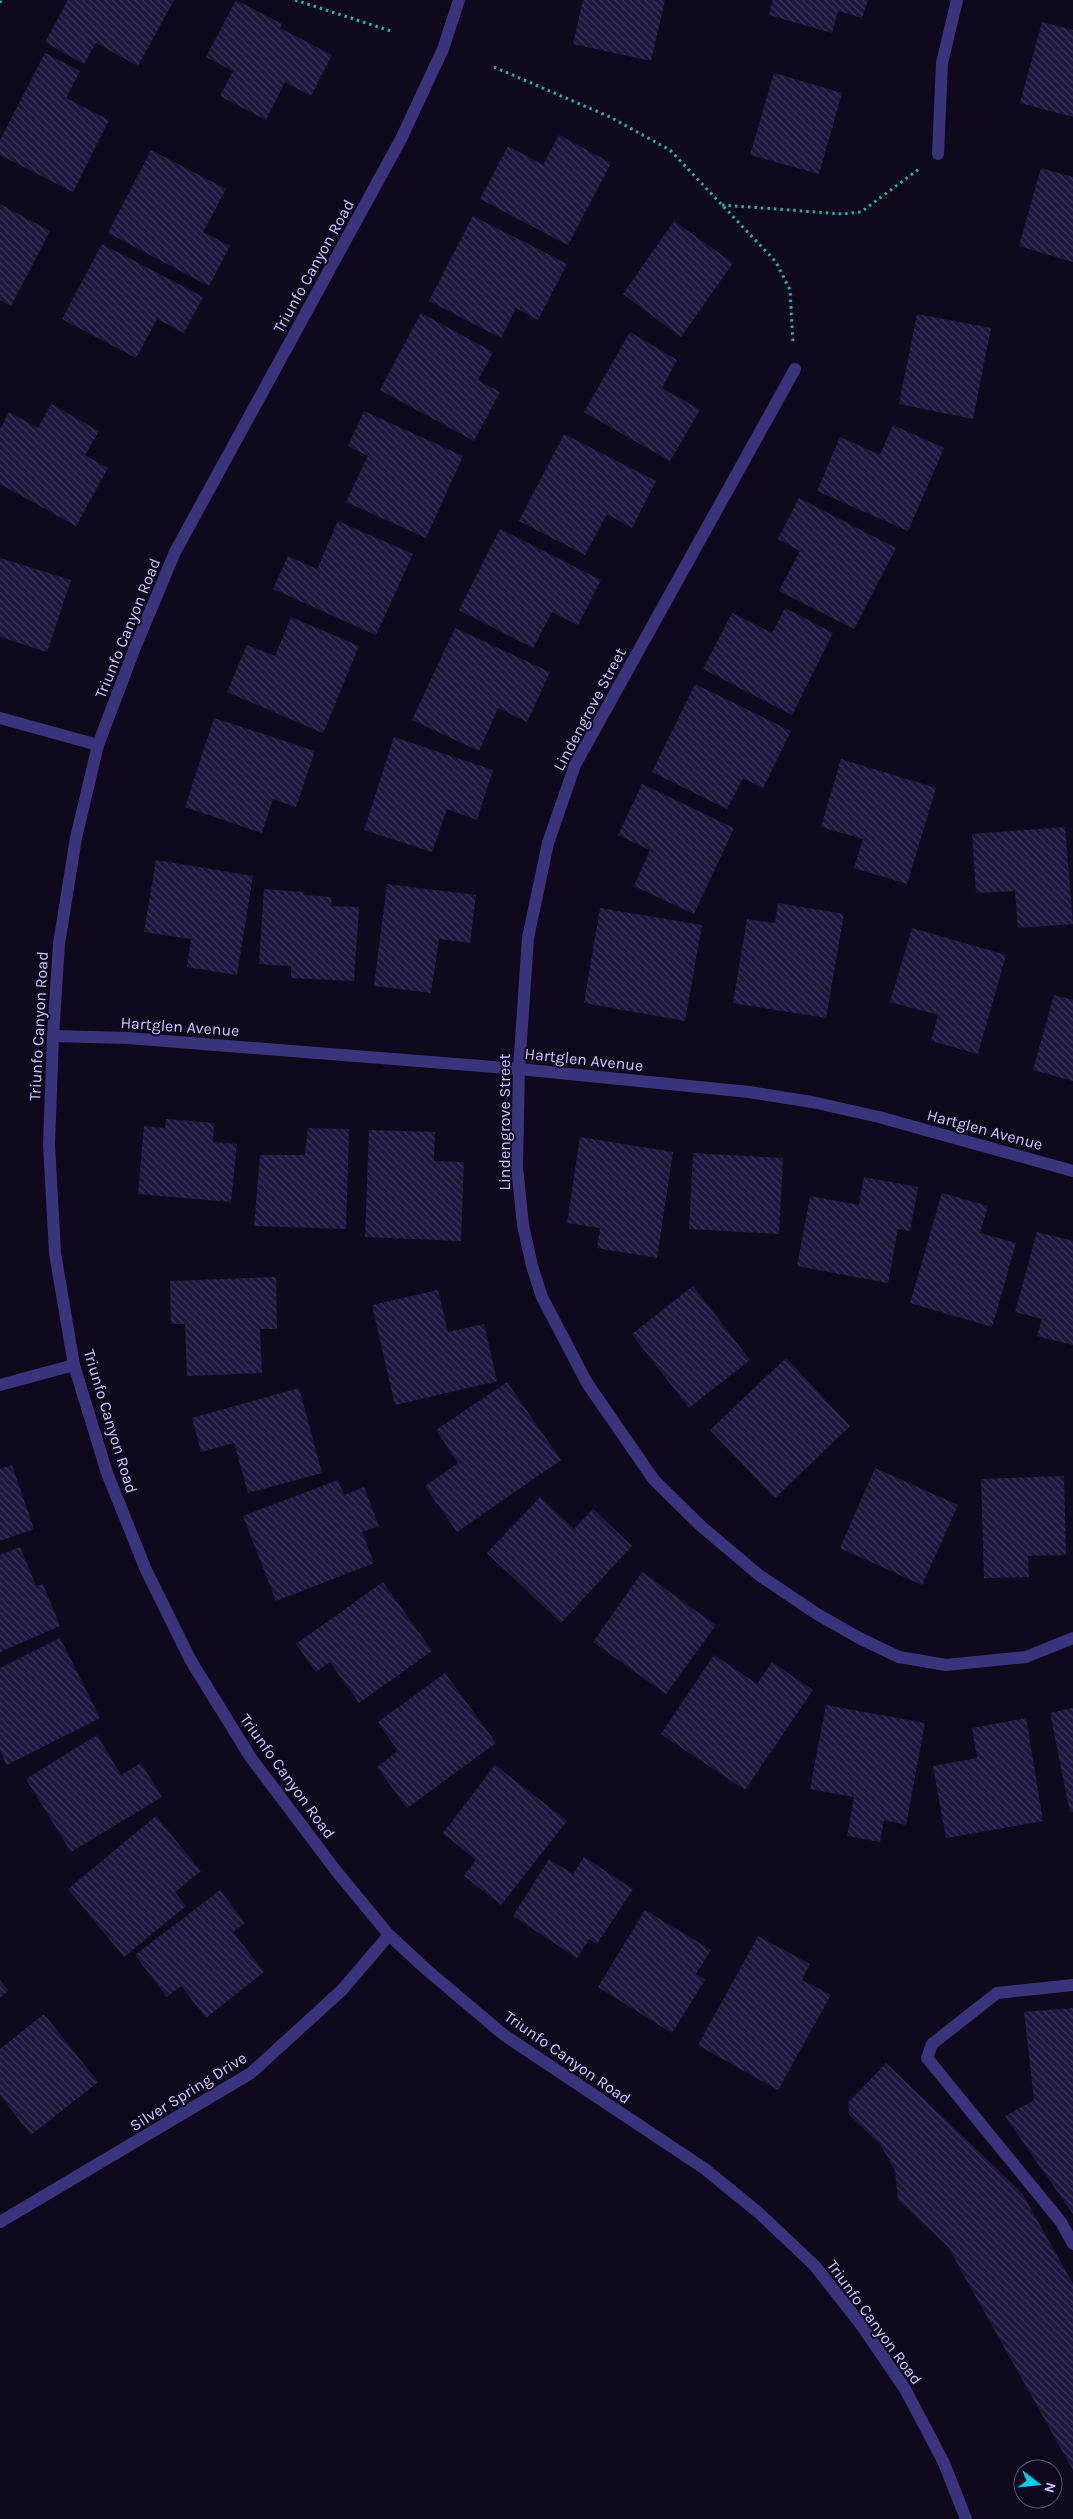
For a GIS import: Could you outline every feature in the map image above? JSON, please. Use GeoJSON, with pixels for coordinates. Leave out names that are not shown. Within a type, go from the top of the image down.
{"type":"FeatureCollection","features":[{"type":"Feature","properties":{"kind":"street","name":"Triunfo Canyon Road"},"geometry":{"type":"LineString","coordinates":[[459,0],[443,49],[401,139],[175,552],[134,650],[98,746],[76,838],[59,944],[53,1036],[49,1144],[55,1253],[74,1365],[107,1473],[146,1570],[191,1661],[251,1758],[337,1872],[390,1935],[427,1970],[504,2035],[706,2169],[759,2213],[815,2266],[862,2326],[905,2389],[944,2463],[966,2519]]}},
{"type":"Feature","properties":{"kind":"street"},"geometry":{"type":"LineString","coordinates":[[938,154],[942,63],[957,0]]}},
{"type":"Feature","properties":{"kind":"street","name":"Lindengrove Street"},"geometry":{"type":"LineString","coordinates":[[794,370],[575,765],[548,843],[528,938],[519,1069],[517,1167],[523,1226],[532,1266],[542,1297],[587,1383],[654,1480],[702,1528],[759,1574],[817,1614],[861,1639],[899,1656],[946,1665],[976,1663],[1026,1657],[1073,1638]]}},
{"type":"Feature","properties":{"kind":"street"},"geometry":{"type":"LineString","coordinates":[[0,718],[98,746]]}},
{"type":"Feature","properties":{"kind":"street","name":"Hartglen Avenue"},"geometry":{"type":"LineString","coordinates":[[53,1036],[128,1038],[519,1069],[749,1092],[812,1102],[879,1117],[1073,1171]]}},
{"type":"Feature","properties":{"kind":"street"},"geometry":{"type":"LineString","coordinates":[[0,1385],[74,1365]]}},
{"type":"Feature","properties":{"kind":"street","name":"Silver Spring Drive"},"geometry":{"type":"LineString","coordinates":[[0,2222],[251,2073],[342,1990],[390,1935]]}},
{"type":"Feature","properties":{"kind":"street"},"geometry":{"type":"LineString","coordinates":[[1073,1985],[997,1993],[932,2044],[927,2058],[1061,2222],[1073,2244]]}},
{"type":"Feature","properties":{"kind":"path"},"geometry":{"type":"LineString","coordinates":[[295,0],[391,31]]}},
{"type":"Feature","properties":{"kind":"path"},"geometry":{"type":"LineString","coordinates":[[494,67],[610,117],[670,150],[776,262],[790,290],[794,370]]}},
{"type":"Feature","properties":{"kind":"path"},"geometry":{"type":"LineString","coordinates":[[722,205],[843,214],[861,212],[938,154]]}},
{"type":"Feature","properties":{"kind":"building"},"geometry":{"type":"Polygon","coordinates":[[[68,0],[174,0],[138,66],[96,43],[84,64],[45,42],[68,0]]]}},
{"type":"Feature","properties":{"kind":"building"},"geometry":{"type":"Polygon","coordinates":[[[236,0],[282,24],[280,28],[332,55],[311,96],[285,82],[266,120],[220,96],[233,71],[206,57],[236,0]]]}},
{"type":"Feature","properties":{"kind":"building"},"geometry":{"type":"Polygon","coordinates":[[[583,0],[665,0],[651,61],[573,44],[583,0]]]}},
{"type":"Feature","properties":{"kind":"building"},"geometry":{"type":"Polygon","coordinates":[[[773,0],[868,0],[862,18],[838,11],[832,33],[769,15],[773,0]]]}},
{"type":"Feature","properties":{"kind":"building"},"geometry":{"type":"Polygon","coordinates":[[[1042,22],[1073,30],[1073,117],[1020,103],[1042,22]]]}},
{"type":"Feature","properties":{"kind":"building"},"geometry":{"type":"Polygon","coordinates":[[[45,53],[80,71],[66,98],[109,120],[73,192],[0,155],[0,140],[45,53]]]}},
{"type":"Feature","properties":{"kind":"building"},"geometry":{"type":"Polygon","coordinates":[[[774,73],[842,93],[819,174],[750,155],[774,73]]]}},
{"type":"Feature","properties":{"kind":"building"},"geometry":{"type":"Polygon","coordinates":[[[559,135],[611,163],[568,245],[480,199],[508,146],[543,165],[559,135]]]}},
{"type":"Feature","properties":{"kind":"building"},"geometry":{"type":"Polygon","coordinates":[[[151,150],[226,189],[203,232],[230,246],[209,286],[108,233],[151,150]]]}},
{"type":"Feature","properties":{"kind":"building"},"geometry":{"type":"Polygon","coordinates":[[[1041,168],[1073,177],[1073,262],[1019,246],[1041,168]]]}},
{"type":"Feature","properties":{"kind":"building"},"geometry":{"type":"Polygon","coordinates":[[[0,204],[50,231],[11,306],[0,300],[0,204]]]}},
{"type":"Feature","properties":{"kind":"building"},"geometry":{"type":"Polygon","coordinates":[[[473,216],[567,264],[538,320],[516,308],[501,338],[429,301],[473,216]]]}},
{"type":"Feature","properties":{"kind":"building"},"geometry":{"type":"Polygon","coordinates":[[[674,221],[733,263],[681,337],[623,294],[674,221]]]}},
{"type":"Feature","properties":{"kind":"building"},"geometry":{"type":"Polygon","coordinates":[[[102,244],[203,297],[184,333],[157,319],[136,358],[62,319],[102,244]]]}},
{"type":"Feature","properties":{"kind":"building"},"geometry":{"type":"Polygon","coordinates":[[[421,313],[493,352],[478,380],[500,392],[474,441],[380,390],[421,313]]]}},
{"type":"Feature","properties":{"kind":"building"},"geometry":{"type":"Polygon","coordinates":[[[917,314],[991,328],[973,419],[899,404],[917,314]]]}},
{"type":"Feature","properties":{"kind":"building"},"geometry":{"type":"Polygon","coordinates":[[[630,332],[677,360],[662,388],[700,410],[670,461],[584,412],[630,332]]]}},
{"type":"Feature","properties":{"kind":"building"},"geometry":{"type":"Polygon","coordinates":[[[51,404],[99,431],[85,455],[108,468],[76,526],[0,484],[0,429],[9,412],[38,428],[51,404]]]}},
{"type":"Feature","properties":{"kind":"building"},"geometry":{"type":"Polygon","coordinates":[[[364,411],[463,456],[426,538],[346,502],[368,456],[348,446],[364,411]]]}},
{"type":"Feature","properties":{"kind":"building"},"geometry":{"type":"Polygon","coordinates":[[[893,425],[944,448],[908,531],[817,491],[840,437],[880,455],[893,425]]]}},
{"type":"Feature","properties":{"kind":"building"},"geometry":{"type":"Polygon","coordinates":[[[564,434],[656,481],[632,528],[607,514],[585,555],[519,521],[564,434]]]}},
{"type":"Feature","properties":{"kind":"building"},"geometry":{"type":"Polygon","coordinates":[[[799,498],[896,548],[854,629],[779,591],[800,551],[778,539],[799,498]]]}},
{"type":"Feature","properties":{"kind":"building"},"geometry":{"type":"Polygon","coordinates":[[[338,521],[413,554],[376,635],[273,589],[288,556],[317,569],[338,521]]]}},
{"type":"Feature","properties":{"kind":"building"},"geometry":{"type":"Polygon","coordinates":[[[500,529],[601,580],[578,625],[552,612],[533,648],[459,610],[500,529]]]}},
{"type":"Feature","properties":{"kind":"building"},"geometry":{"type":"Polygon","coordinates":[[[0,558],[71,580],[47,652],[0,637],[0,558]]]}},
{"type":"Feature","properties":{"kind":"building"},"geometry":{"type":"Polygon","coordinates":[[[785,608],[833,633],[792,715],[703,669],[732,613],[772,633],[785,608]]]}},
{"type":"Feature","properties":{"kind":"building"},"geometry":{"type":"Polygon","coordinates":[[[291,617],[359,646],[323,733],[227,692],[247,645],[275,656],[291,617]]]}},
{"type":"Feature","properties":{"kind":"building"},"geometry":{"type":"Polygon","coordinates":[[[455,628],[550,672],[527,722],[498,708],[479,751],[412,720],[455,628]]]}},
{"type":"Feature","properties":{"kind":"building"},"geometry":{"type":"Polygon","coordinates":[[[695,684],[791,731],[763,788],[743,778],[727,809],[652,772],[695,684]]]}},
{"type":"Feature","properties":{"kind":"building"},"geometry":{"type":"Polygon","coordinates":[[[214,718],[315,751],[296,807],[273,799],[262,833],[185,807],[214,718]]]}},
{"type":"Feature","properties":{"kind":"building"},"geometry":{"type":"Polygon","coordinates":[[[394,737],[493,770],[477,820],[447,809],[432,852],[364,830],[394,737]]]}},
{"type":"Feature","properties":{"kind":"building"},"geometry":{"type":"Polygon","coordinates":[[[841,759],[936,788],[907,884],[854,868],[863,839],[821,827],[841,759]]]}},
{"type":"Feature","properties":{"kind":"building"},"geometry":{"type":"Polygon","coordinates":[[[642,784],[734,828],[694,914],[634,886],[650,850],[618,835],[642,784]]]}},
{"type":"Feature","properties":{"kind":"building"},"geometry":{"type":"Polygon","coordinates":[[[1065,827],[1073,924],[1018,928],[1015,891],[976,893],[972,834],[1065,827]]]}},
{"type":"Feature","properties":{"kind":"building"},"geometry":{"type":"Polygon","coordinates":[[[156,860],[253,876],[237,975],[187,967],[191,939],[144,932],[156,860]]]}},
{"type":"Feature","properties":{"kind":"building"},"geometry":{"type":"Polygon","coordinates":[[[387,884],[476,895],[470,943],[439,939],[431,993],[374,986],[387,884]]]}},
{"type":"Feature","properties":{"kind":"building"},"geometry":{"type":"Polygon","coordinates":[[[264,889],[304,892],[303,895],[332,897],[331,906],[359,907],[354,981],[291,978],[291,966],[259,964],[264,889]]]}},
{"type":"Feature","properties":{"kind":"building"},"geometry":{"type":"Polygon","coordinates":[[[778,903],[844,914],[826,1018],[733,1003],[747,919],[775,923],[778,903]]]}},
{"type":"Feature","properties":{"kind":"building"},"geometry":{"type":"Polygon","coordinates":[[[600,908],[702,925],[685,1021],[584,1003],[600,908]]]}},
{"type":"Feature","properties":{"kind":"building"},"geometry":{"type":"Polygon","coordinates":[[[912,928],[1006,955],[978,1054],[931,1041],[938,1015],[890,1002],[912,928]]]}},
{"type":"Feature","properties":{"kind":"building"},"geometry":{"type":"Polygon","coordinates":[[[1054,995],[1073,1000],[1073,1081],[1033,1070],[1054,995]]]}},
{"type":"Feature","properties":{"kind":"building"},"geometry":{"type":"Polygon","coordinates":[[[166,1119],[214,1123],[213,1142],[237,1144],[231,1202],[138,1194],[144,1126],[165,1128],[166,1119]]]}},
{"type":"Feature","properties":{"kind":"building"},"geometry":{"type":"Polygon","coordinates":[[[308,1128],[349,1129],[346,1229],[254,1226],[260,1155],[305,1155],[308,1128]]]}},
{"type":"Feature","properties":{"kind":"building"},"geometry":{"type":"Polygon","coordinates":[[[369,1130],[435,1132],[434,1161],[464,1162],[461,1241],[365,1237],[369,1130]]]}},
{"type":"Feature","properties":{"kind":"building"},"geometry":{"type":"Polygon","coordinates":[[[580,1137],[673,1152],[657,1258],[597,1248],[600,1228],[567,1223],[580,1137]]]}},
{"type":"Feature","properties":{"kind":"building"},"geometry":{"type":"Polygon","coordinates":[[[693,1153],[783,1158],[779,1234],[689,1229],[693,1153]]]}},
{"type":"Feature","properties":{"kind":"building"},"geometry":{"type":"Polygon","coordinates":[[[864,1177],[918,1187],[910,1231],[898,1229],[888,1283],[797,1266],[810,1196],[859,1205],[864,1177]]]}},
{"type":"Feature","properties":{"kind":"building"},"geometry":{"type":"Polygon","coordinates":[[[942,1193],[988,1206],[980,1233],[1016,1243],[992,1327],[910,1303],[942,1193]]]}},
{"type":"Feature","properties":{"kind":"building"},"geometry":{"type":"Polygon","coordinates":[[[1037,1232],[1073,1241],[1073,1345],[1037,1336],[1042,1319],[1015,1312],[1037,1232]]]}},
{"type":"Feature","properties":{"kind":"building"},"geometry":{"type":"Polygon","coordinates":[[[276,1277],[277,1329],[260,1329],[262,1373],[187,1376],[185,1324],[171,1324],[170,1281],[276,1277]]]}},
{"type":"Feature","properties":{"kind":"building"},"geometry":{"type":"Polygon","coordinates":[[[693,1286],[750,1360],[689,1408],[632,1334],[693,1286]]]}},
{"type":"Feature","properties":{"kind":"building"},"geometry":{"type":"Polygon","coordinates":[[[438,1290],[448,1332],[484,1324],[497,1381],[395,1405],[372,1305],[438,1290]]]}},
{"type":"Feature","properties":{"kind":"building"},"geometry":{"type":"Polygon","coordinates":[[[786,1358],[850,1426],[775,1498],[710,1430],[786,1358]]]}},
{"type":"Feature","properties":{"kind":"building"},"geometry":{"type":"Polygon","coordinates":[[[507,1382],[561,1460],[457,1532],[425,1486],[458,1463],[436,1430],[507,1382]]]}},
{"type":"Feature","properties":{"kind":"building"},"geometry":{"type":"Polygon","coordinates":[[[299,1388],[322,1473],[248,1493],[234,1443],[201,1452],[192,1418],[299,1388]]]}},
{"type":"Feature","properties":{"kind":"building"},"geometry":{"type":"Polygon","coordinates":[[[12,1465],[34,1529],[0,1541],[0,1469],[12,1465]]]}},
{"type":"Feature","properties":{"kind":"building"},"geometry":{"type":"Polygon","coordinates":[[[875,1468],[958,1505],[922,1585],[840,1548],[875,1468]]]}},
{"type":"Feature","properties":{"kind":"building"},"geometry":{"type":"Polygon","coordinates":[[[1064,1476],[1066,1555],[1028,1556],[1029,1577],[984,1578],[981,1479],[1064,1476]]]}},
{"type":"Feature","properties":{"kind":"building"},"geometry":{"type":"Polygon","coordinates":[[[338,1480],[344,1495],[364,1487],[379,1526],[362,1532],[374,1563],[276,1601],[243,1516],[338,1480]]]}},
{"type":"Feature","properties":{"kind":"building"},"geometry":{"type":"Polygon","coordinates":[[[540,1497],[574,1529],[593,1509],[632,1546],[561,1623],[487,1553],[540,1497]]]}},
{"type":"Feature","properties":{"kind":"building"},"geometry":{"type":"Polygon","coordinates":[[[20,1547],[36,1586],[43,1584],[60,1626],[0,1652],[0,1555],[20,1547]]]}},
{"type":"Feature","properties":{"kind":"building"},"geometry":{"type":"Polygon","coordinates":[[[642,1572],[716,1625],[666,1694],[593,1642],[642,1572]]]}},
{"type":"Feature","properties":{"kind":"building"},"geometry":{"type":"Polygon","coordinates":[[[383,1582],[432,1651],[359,1703],[330,1662],[316,1672],[296,1644],[383,1582]]]}},
{"type":"Feature","properties":{"kind":"building"},"geometry":{"type":"Polygon","coordinates":[[[60,1638],[100,1718],[7,1765],[0,1751],[0,1668],[60,1638]]]}},
{"type":"Feature","properties":{"kind":"building"},"geometry":{"type":"Polygon","coordinates":[[[714,1655],[757,1684],[772,1662],[813,1690],[745,1790],[661,1734],[714,1655]]]}},
{"type":"Feature","properties":{"kind":"building"},"geometry":{"type":"Polygon","coordinates":[[[445,1673],[496,1743],[407,1808],[377,1767],[398,1751],[378,1722],[445,1673]]]}},
{"type":"Feature","properties":{"kind":"building"},"geometry":{"type":"Polygon","coordinates":[[[826,1705],[925,1723],[906,1825],[884,1820],[880,1842],[847,1836],[854,1797],[810,1789],[826,1705]]]}},
{"type":"Feature","properties":{"kind":"building"},"geometry":{"type":"Polygon","coordinates":[[[1073,1708],[1073,1812],[1070,1812],[1050,1713],[1073,1708]]]}},
{"type":"Feature","properties":{"kind":"building"},"geometry":{"type":"Polygon","coordinates":[[[1026,1718],[1043,1821],[946,1838],[933,1766],[977,1758],[972,1728],[1026,1718]]]}},
{"type":"Feature","properties":{"kind":"building"},"geometry":{"type":"Polygon","coordinates":[[[97,1735],[121,1775],[141,1763],[162,1797],[71,1852],[26,1779],[97,1735]]]}},
{"type":"Feature","properties":{"kind":"building"},"geometry":{"type":"Polygon","coordinates":[[[495,1765],[567,1821],[501,1905],[464,1876],[476,1860],[443,1833],[495,1765]]]}},
{"type":"Feature","properties":{"kind":"building"},"geometry":{"type":"Polygon","coordinates":[[[156,1816],[201,1871],[175,1892],[186,1906],[124,1957],[68,1889],[156,1816]]]}},
{"type":"Feature","properties":{"kind":"building"},"geometry":{"type":"Polygon","coordinates":[[[584,1857],[633,1889],[597,1944],[589,1939],[577,1958],[513,1916],[549,1859],[573,1874],[584,1857]]]}},
{"type":"Feature","properties":{"kind":"building"},"geometry":{"type":"Polygon","coordinates":[[[220,1890],[245,1923],[233,1932],[264,1972],[206,2018],[181,1986],[167,1997],[135,1955],[220,1890]]]}},
{"type":"Feature","properties":{"kind":"building"},"geometry":{"type":"Polygon","coordinates":[[[645,1910],[711,1950],[696,1974],[705,1980],[672,2033],[598,1987],[645,1910]]]}},
{"type":"Feature","properties":{"kind":"building"},"geometry":{"type":"Polygon","coordinates":[[[758,1936],[810,1964],[802,1980],[831,1995],[778,2090],[698,2045],[758,1936]]]}},
{"type":"Feature","properties":{"kind":"building"},"geometry":{"type":"Polygon","coordinates":[[[0,1980],[8,1991],[0,1998],[0,1980]]]}},
{"type":"Feature","properties":{"kind":"building"},"geometry":{"type":"Polygon","coordinates":[[[1073,2008],[1073,2214],[1005,2116],[1034,2100],[1024,2012],[1073,2008]]]}},
{"type":"Feature","properties":{"kind":"building"},"geometry":{"type":"Polygon","coordinates":[[[44,2014],[98,2082],[31,2135],[0,2095],[0,2049],[44,2014]]]}},
{"type":"Feature","properties":{"kind":"building"},"geometry":{"type":"Polygon","coordinates":[[[886,2063],[1022,2193],[1073,2284],[1073,2470],[948,2247],[898,2200],[895,2170],[880,2144],[849,2115],[848,2103],[886,2063]]]}}]}
